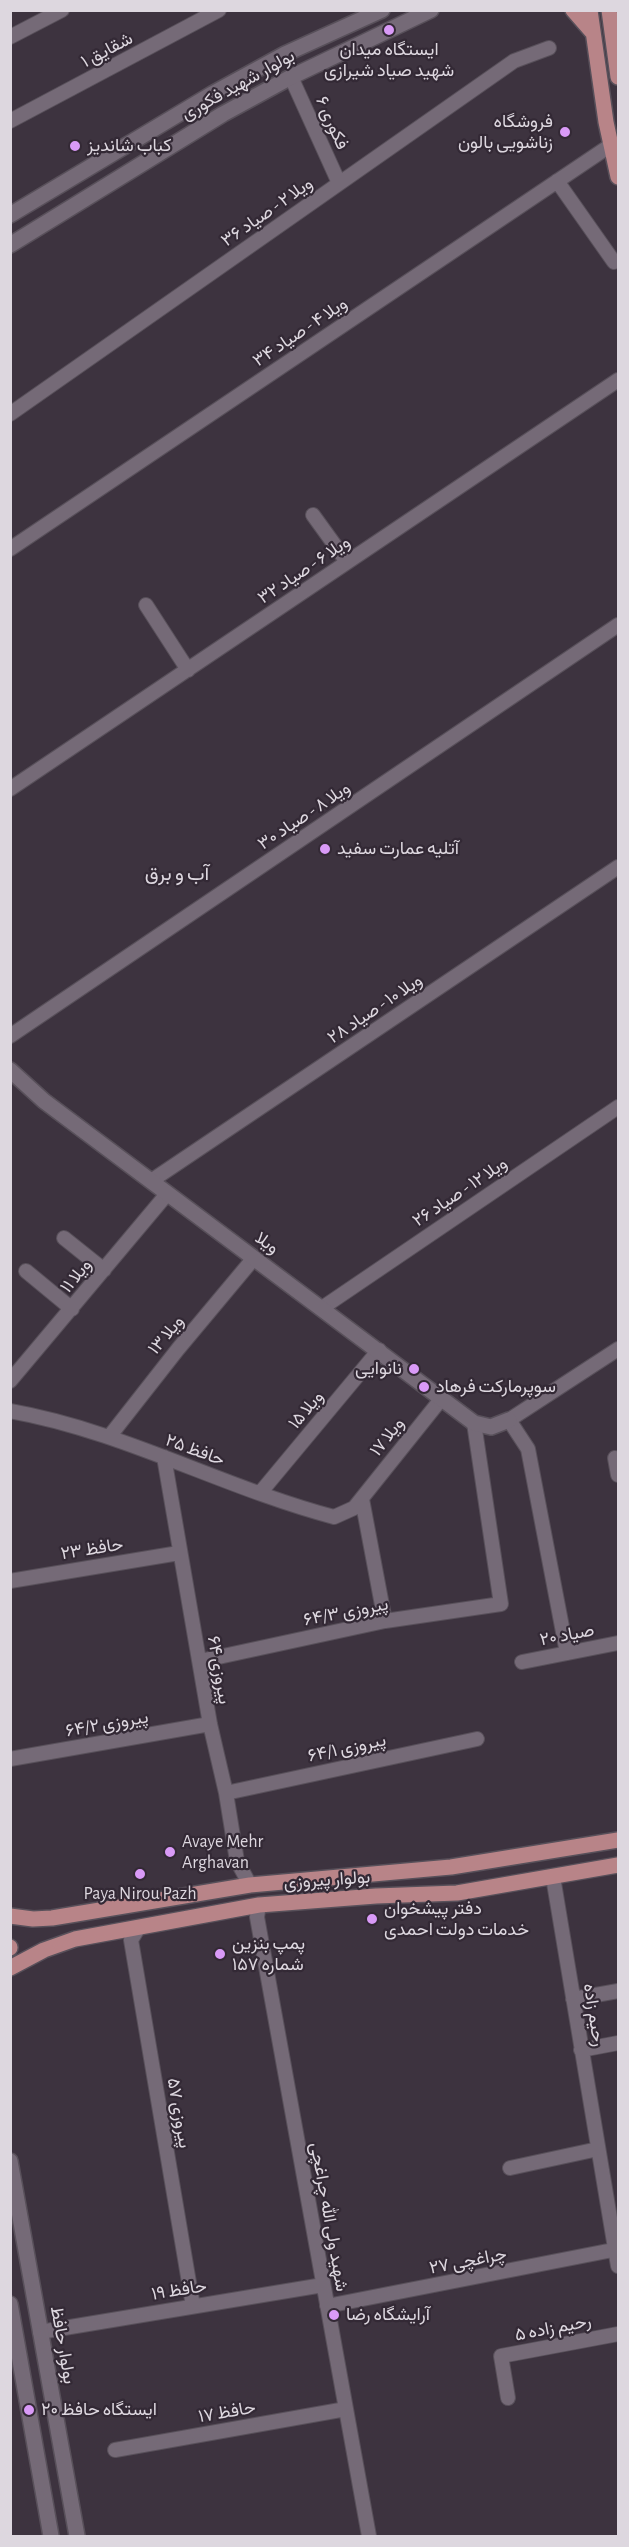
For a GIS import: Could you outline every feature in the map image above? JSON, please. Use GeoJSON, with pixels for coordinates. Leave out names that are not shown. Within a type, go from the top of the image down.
{"type":"FeatureCollection","features":[{"type":"Feature","properties":{"kind":"main road"},"geometry":{"type":"LineString","coordinates":[[573,10],[593,34]]}},
{"type":"Feature","properties":{"kind":"main road"},"geometry":{"type":"LineString","coordinates":[[590,10],[618,177]]}},
{"type":"Feature","properties":{"kind":"main road"},"geometry":{"type":"LineString","coordinates":[[609,10],[618,77]]}},
{"type":"Feature","properties":{"kind":"main road","name":"بولوار پیروزی"},"geometry":{"type":"LineString","coordinates":[[10,1916],[33,1919],[52,1918],[250,1885],[451,1868],[618,1840]]}},
{"type":"Feature","properties":{"kind":"main road","name":"بولوار پیروزی"},"geometry":{"type":"LineString","coordinates":[[10,1968],[44,1950],[75,1939],[259,1905],[353,1897],[457,1893],[618,1865]]}},
{"type":"Feature","properties":{"kind":"street"},"geometry":{"type":"LineString","coordinates":[[10,37],[62,10]]}},
{"type":"Feature","properties":{"kind":"street","name":"شقایق ۱"},"geometry":{"type":"LineString","coordinates":[[10,121],[219,10]]}},
{"type":"Feature","properties":{"kind":"street","name":"بولوار شهید فکوری"},"geometry":{"type":"LineString","coordinates":[[10,215],[212,94],[285,54],[382,10]]}},
{"type":"Feature","properties":{"kind":"street","name":"بولوار شهید فکوری"},"geometry":{"type":"LineString","coordinates":[[10,245],[224,114],[291,77],[431,10]]}},
{"type":"Feature","properties":{"kind":"street","name":"ویلا ۲ - صیاد ۳۶"},"geometry":{"type":"LineString","coordinates":[[10,414],[514,61],[549,48]]}},
{"type":"Feature","properties":{"kind":"street","name":"فکوری ۶"},"geometry":{"type":"LineString","coordinates":[[291,77],[339,183]]}},
{"type":"Feature","properties":{"kind":"street","name":"ویلا ۴ - صیاد ۳۴"},"geometry":{"type":"LineString","coordinates":[[10,549],[611,145]]}},
{"type":"Feature","properties":{"kind":"street"},"geometry":{"type":"LineString","coordinates":[[556,181],[614,262]]}},
{"type":"Feature","properties":{"kind":"street","name":"ویلا ۶ - صیاد ۳۲"},"geometry":{"type":"LineString","coordinates":[[10,789],[618,380]]}},
{"type":"Feature","properties":{"kind":"street"},"geometry":{"type":"LineString","coordinates":[[313,515],[347,562]]}},
{"type":"Feature","properties":{"kind":"street"},"geometry":{"type":"LineString","coordinates":[[146,605],[188,670]]}},
{"type":"Feature","properties":{"kind":"street","name":"ویلا ۸ - صیاد ۳۰"},"geometry":{"type":"LineString","coordinates":[[10,1036],[618,624]]}},
{"type":"Feature","properties":{"kind":"street","name":"ویلا ۱۰ - صیاد ۲۸"},"geometry":{"type":"LineString","coordinates":[[151,1181],[618,867]]}},
{"type":"Feature","properties":{"kind":"street","name":"ویلا"},"geometry":{"type":"LineString","coordinates":[[10,1070],[44,1101],[380,1350],[474,1423]]}},
{"type":"Feature","properties":{"kind":"street","name":"ویلا ۱۲ - صیاد ۲۶"},"geometry":{"type":"LineString","coordinates":[[322,1308],[618,1107]]}},
{"type":"Feature","properties":{"kind":"street","name":"ویلا ۱۱"},"geometry":{"type":"LineString","coordinates":[[10,1381],[167,1194]]}},
{"type":"Feature","properties":{"kind":"street"},"geometry":{"type":"LineString","coordinates":[[64,1238],[104,1270]]}},
{"type":"Feature","properties":{"kind":"street","name":"ویلا ۱۳"},"geometry":{"type":"LineString","coordinates":[[109,1437],[178,1348],[254,1258]]}},
{"type":"Feature","properties":{"kind":"street"},"geometry":{"type":"LineString","coordinates":[[26,1271],[72,1309]]}},
{"type":"Feature","properties":{"kind":"street"},"geometry":{"type":"LineString","coordinates":[[474,1423],[491,1426],[509,1420],[618,1349]]}},
{"type":"Feature","properties":{"kind":"street","name":"ویلا ۱۵"},"geometry":{"type":"LineString","coordinates":[[260,1493],[380,1350]]}},
{"type":"Feature","properties":{"kind":"street","name":"ویلا ۱۷"},"geometry":{"type":"LineString","coordinates":[[362,1499],[442,1398]]}},
{"type":"Feature","properties":{"kind":"street","name":"حافظ ۲۵"},"geometry":{"type":"LineString","coordinates":[[10,1410],[109,1437],[260,1493],[334,1517],[354,1508],[362,1499]]}},
{"type":"Feature","properties":{"kind":"street"},"geometry":{"type":"LineString","coordinates":[[509,1420],[528,1449],[567,1653]]}},
{"type":"Feature","properties":{"kind":"street","name":"پیروزی ۶۴/۳"},"geometry":{"type":"LineString","coordinates":[[200,1661],[385,1621],[501,1604],[474,1423]]}},
{"type":"Feature","properties":{"kind":"street","name":"پیروزی ۶۴"},"geometry":{"type":"LineString","coordinates":[[164,1457],[179,1553],[210,1724],[226,1792],[237,1861],[250,1885]]}},
{"type":"Feature","properties":{"kind":"street"},"geometry":{"type":"LineString","coordinates":[[615,1458],[618,1475]]}},
{"type":"Feature","properties":{"kind":"street"},"geometry":{"type":"LineString","coordinates":[[362,1499],[385,1621]]}},
{"type":"Feature","properties":{"kind":"street","name":"حافظ ۲۳"},"geometry":{"type":"LineString","coordinates":[[10,1581],[179,1553]]}},
{"type":"Feature","properties":{"kind":"street","name":"صیاد ۲۰"},"geometry":{"type":"LineString","coordinates":[[522,1662],[618,1643]]}},
{"type":"Feature","properties":{"kind":"street","name":"پیروزی ۶۴/۲"},"geometry":{"type":"LineString","coordinates":[[10,1759],[210,1724]]}},
{"type":"Feature","properties":{"kind":"street","name":"پیروزی ۶۴/۱"},"geometry":{"type":"LineString","coordinates":[[226,1792],[477,1740]]}},
{"type":"Feature","properties":{"kind":"street","name":"رحیم زاده"},"geometry":{"type":"LineString","coordinates":[[553,1877],[618,2266]]}},
{"type":"Feature","properties":{"kind":"street","name":"شهید ولی الله چراغچی"},"geometry":{"type":"LineString","coordinates":[[259,1905],[257,1917],[369,2536]]}},
{"type":"Feature","properties":{"kind":"street","name":"پیروزی ۵۷"},"geometry":{"type":"LineString","coordinates":[[139,1927],[131,1940],[193,2306]]}},
{"type":"Feature","properties":{"kind":"street"},"geometry":{"type":"LineString","coordinates":[[573,1999],[618,1991]]}},
{"type":"Feature","properties":{"kind":"street"},"geometry":{"type":"LineString","coordinates":[[581,2050],[618,2043]]}},
{"type":"Feature","properties":{"kind":"street"},"geometry":{"type":"LineString","coordinates":[[510,2168],[598,2149]]}},
{"type":"Feature","properties":{"kind":"street","name":"بولوار حافظ"},"geometry":{"type":"LineString","coordinates":[[10,2160],[76,2536]]}},
{"type":"Feature","properties":{"kind":"street","name":"چراغچی ۲۷"},"geometry":{"type":"LineString","coordinates":[[327,2306],[617,2250]]}},
{"type":"Feature","properties":{"kind":"street","name":"حافظ ۱۹"},"geometry":{"type":"LineString","coordinates":[[40,2332],[323,2285]]}},
{"type":"Feature","properties":{"kind":"street"},"geometry":{"type":"LineString","coordinates":[[10,2304],[13,2337],[51,2536]]}},
{"type":"Feature","properties":{"kind":"street","name":"رحیم زاده ۵"},"geometry":{"type":"LineString","coordinates":[[508,2398],[501,2356],[618,2334]]}},
{"type":"Feature","properties":{"kind":"street","name":"حافظ ۱۷"},"geometry":{"type":"LineString","coordinates":[[115,2450],[346,2409]]}},
{"type":"Feature","properties":{"kind":"place","name":"ایستگاه میدان شهید صیاد شیرازی"},"geometry":{"type":"Point","coordinates":[389,30]}},
{"type":"Feature","properties":{"kind":"place","name":"فروشگاه زناشویی بالون"},"geometry":{"type":"Point","coordinates":[565,132]}},
{"type":"Feature","properties":{"kind":"place","name":"کباب شاندیز"},"geometry":{"type":"Point","coordinates":[75,146]}},
{"type":"Feature","properties":{"kind":"place","name":"آتلیه عمارت سفید"},"geometry":{"type":"Point","coordinates":[325,849]}},
{"type":"Feature","properties":{"kind":"place","name":"نانوایی"},"geometry":{"type":"Point","coordinates":[414,1369]}},
{"type":"Feature","properties":{"kind":"place","name":"سوپرمارکت فرهاد"},"geometry":{"type":"Point","coordinates":[424,1387]}},
{"type":"Feature","properties":{"kind":"place","name":"Avaye Mehr Arghavan"},"geometry":{"type":"Point","coordinates":[170,1852]}},
{"type":"Feature","properties":{"kind":"place","name":"Paya Nirou Pazh"},"geometry":{"type":"Point","coordinates":[140,1874]}},
{"type":"Feature","properties":{"kind":"place","name":"دفتر پیشخوان خدمات دولت احمدی"},"geometry":{"type":"Point","coordinates":[372,1919]}},
{"type":"Feature","properties":{"kind":"place","name":"پمپ بنزین شماره ۱۵۷"},"geometry":{"type":"Point","coordinates":[220,1954]}},
{"type":"Feature","properties":{"kind":"place","name":"آرایشگاه رضا"},"geometry":{"type":"Point","coordinates":[334,2315]}},
{"type":"Feature","properties":{"kind":"place","name":"ایستگاه حافظ ۲۰"},"geometry":{"type":"Point","coordinates":[29,2410]}},
{"type":"Feature","properties":{"kind":"district","name":"آب و برق"},"geometry":{"type":"Point","coordinates":[177,874]}}]}
